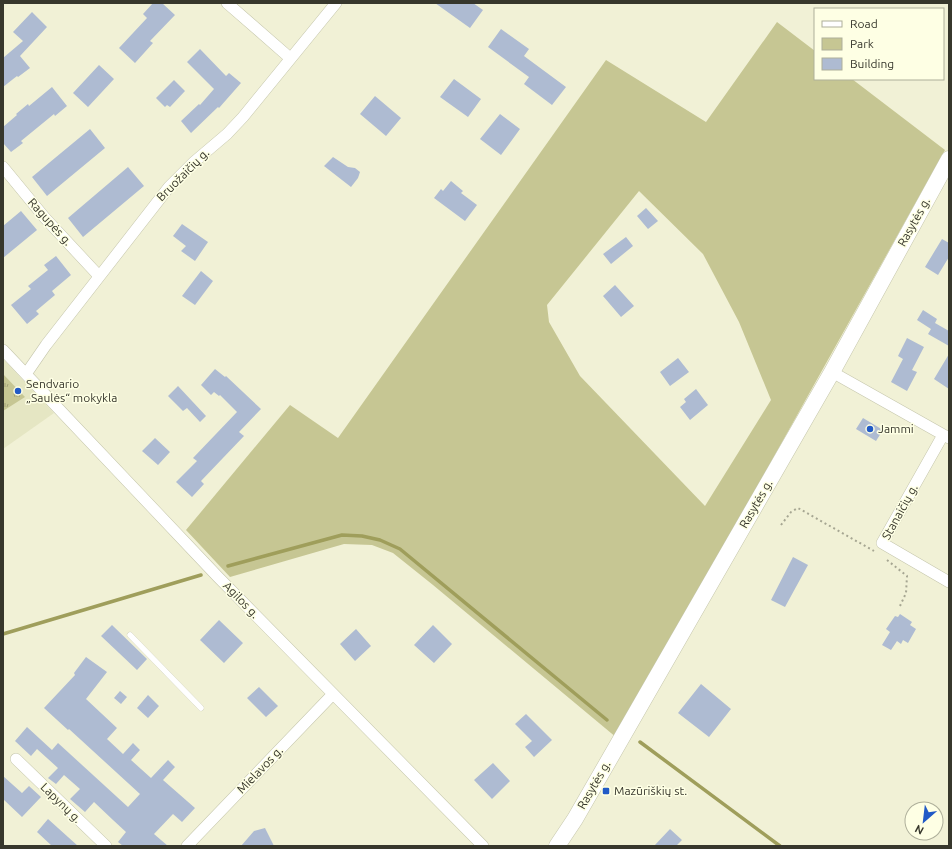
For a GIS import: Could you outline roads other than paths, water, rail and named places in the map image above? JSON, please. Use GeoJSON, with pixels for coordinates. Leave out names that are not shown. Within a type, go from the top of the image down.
{"type":"FeatureCollection","features":[{"type":"Feature","properties":{"kind":"main road","name":"Rasytės g."},"geometry":{"type":"LineString","coordinates":[[557,846],[575,819],[832,372],[949,159]]}},
{"type":"Feature","properties":{"kind":"street"},"geometry":{"type":"LineString","coordinates":[[227,3],[290,58]]}},
{"type":"Feature","properties":{"kind":"street","name":"Bruožaičių g."},"geometry":{"type":"LineString","coordinates":[[26,374],[46,345],[168,187],[194,162],[227,134],[243,117],[336,3]]}},
{"type":"Feature","properties":{"kind":"street","name":"Ragupės g."},"geometry":{"type":"LineString","coordinates":[[3,167],[45,218],[99,276]]}},
{"type":"Feature","properties":{"kind":"street","name":"Agilos g."},"geometry":{"type":"LineString","coordinates":[[3,350],[218,577],[483,846]]}},
{"type":"Feature","properties":{"kind":"street"},"geometry":{"type":"LineString","coordinates":[[832,372],[946,437]]}},
{"type":"Feature","properties":{"kind":"street","name":"Stanaičių g."},"geometry":{"type":"LineString","coordinates":[[946,437],[882,543],[949,582]]}},
{"type":"Feature","properties":{"kind":"street","name":"Mielavos g."},"geometry":{"type":"LineString","coordinates":[[187,846],[333,694]]}},
{"type":"Feature","properties":{"kind":"street","name":"Lapynų g."},"geometry":{"type":"LineString","coordinates":[[16,759],[106,846]]}},
{"type":"Feature","properties":{"kind":"lane"},"geometry":{"type":"LineString","coordinates":[[130,634],[201,708]]}},
{"type":"Feature","properties":{"kind":"waterway"},"geometry":{"type":"LineString","coordinates":[[228,566],[342,535],[362,536],[380,540],[400,549],[607,720]]}},
{"type":"Feature","properties":{"kind":"waterway"},"geometry":{"type":"LineString","coordinates":[[3,634],[201,575]]}},
{"type":"Feature","properties":{"kind":"waterway"},"geometry":{"type":"LineString","coordinates":[[640,742],[780,846]]}},
{"type":"Feature","properties":{"kind":"place","name":"Sendvario „Saulės“ mokykla"},"geometry":{"type":"Point","coordinates":[18,391]}},
{"type":"Feature","properties":{"kind":"place","name":"Jammi"},"geometry":{"type":"Point","coordinates":[870,429]}},
{"type":"Feature","properties":{"kind":"place","name":"Mazūriškių st."},"geometry":{"type":"Point","coordinates":[606,791]}}]}
